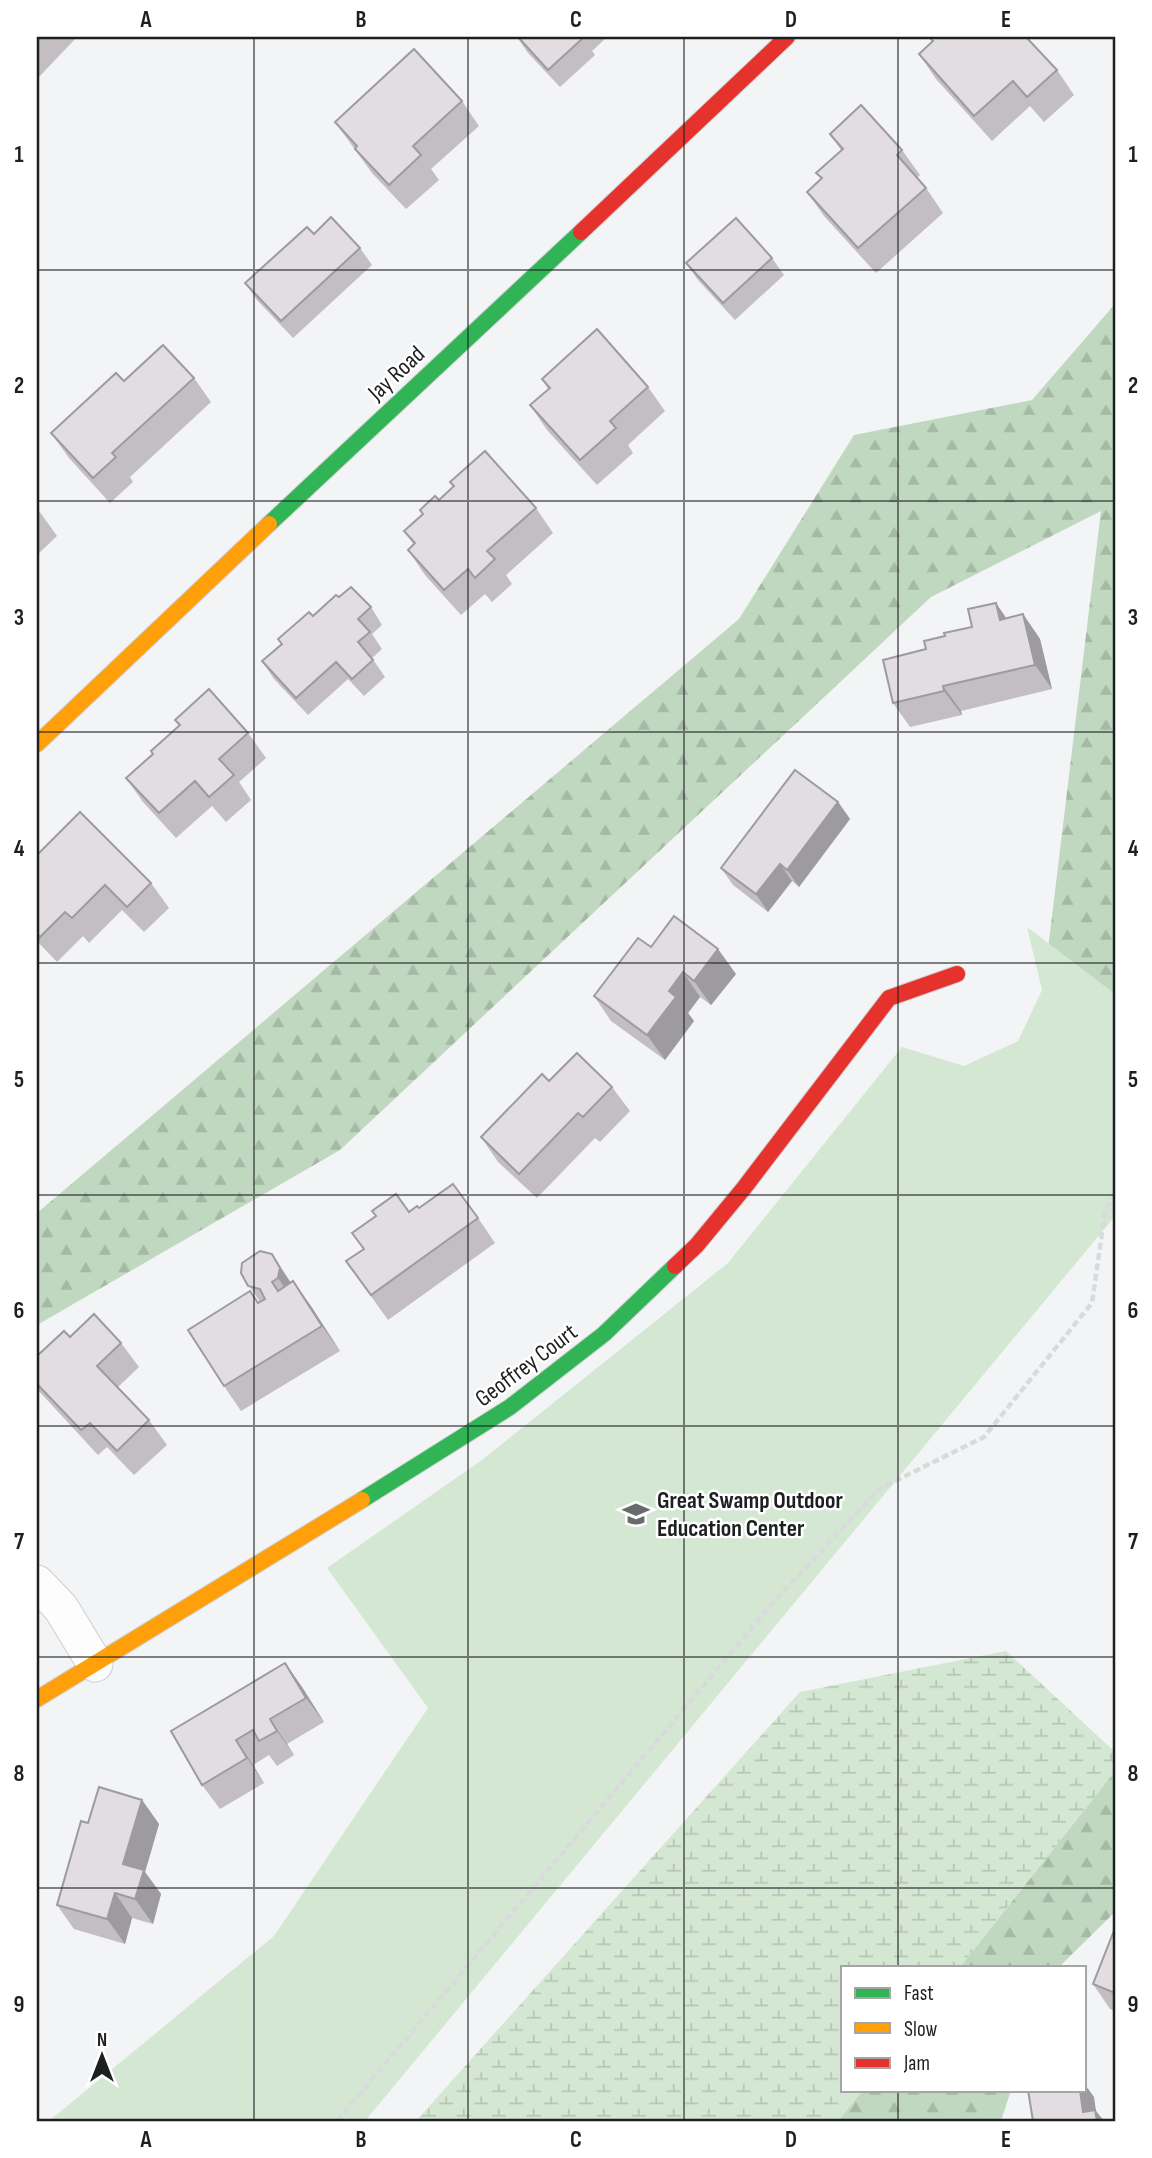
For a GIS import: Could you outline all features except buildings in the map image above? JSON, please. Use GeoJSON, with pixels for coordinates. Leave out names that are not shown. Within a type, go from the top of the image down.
{"type":"FeatureCollection","features":[{"type":"Feature","properties":{"kind":"street","name":"Jay Road"},"geometry":{"type":"LineString","coordinates":[[37,744],[787,37]]}},
{"type":"Feature","properties":{"kind":"street","name":"Geoffrey Court"},"geometry":{"type":"LineString","coordinates":[[37,1699],[462,1439],[510,1407],[604,1334],[697,1245],[889,999],[957,974]]}},
{"type":"Feature","properties":{"kind":"street"},"geometry":{"type":"LineString","coordinates":[[37,1583],[61,1608],[95,1664]]}},
{"type":"Feature","properties":{"kind":"path"},"geometry":{"type":"LineString","coordinates":[[337,2121],[778,1597],[860,1509],[879,1489],[984,1437],[1092,1303],[1105,1212],[1115,1192]]}},
{"type":"Feature","properties":{"kind":"green space"},"geometry":{"type":"Polygon","coordinates":[[[1115,304],[1115,1120],[1045,974],[1101,511],[931,597],[340,1150],[37,1325],[37,1213],[739,619],[854,435],[1032,400],[1115,304]]]}},
{"type":"Feature","properties":{"kind":"green space","name":"Great Swamp Outdoor Education Center"},"geometry":{"type":"Polygon","coordinates":[[[1027,927],[1115,994],[1115,1216],[365,2121],[49,2121],[274,1936],[428,1708],[327,1568],[482,1460],[728,1263],[902,1047],[964,1066],[1018,1041],[1042,990],[1027,927]]]}},
{"type":"Feature","properties":{"kind":"green space"},"geometry":{"type":"Polygon","coordinates":[[[1006,1651],[1115,1752],[1115,1771],[961,1966],[841,1966],[841,2092],[861,2092],[838,2121],[416,2121],[800,1692],[1006,1651]]]}},
{"type":"Feature","properties":{"kind":"green space"},"geometry":{"type":"Polygon","coordinates":[[[1115,1771],[1115,1912],[1060,1966],[961,1966],[1115,1771]]]}},
{"type":"Feature","properties":{"kind":"green space"},"geometry":{"type":"Polygon","coordinates":[[[861,2092],[1010,2092],[1001,2121],[838,2121],[861,2092]]]}},
{"type":"Feature","properties":{"kind":"traffic: fast"},"geometry":{"type":"LineString","coordinates":[[269,524],[581,232]]}},
{"type":"Feature","properties":{"kind":"traffic: fast"},"geometry":{"type":"LineString","coordinates":[[362,1500],[510,1407],[604,1334],[675,1266]]}},
{"type":"Feature","properties":{"kind":"traffic: slow"},"geometry":{"type":"LineString","coordinates":[[37,744],[269,524]]}},
{"type":"Feature","properties":{"kind":"traffic: slow"},"geometry":{"type":"LineString","coordinates":[[37,1699],[362,1500]]}},
{"type":"Feature","properties":{"kind":"traffic: jam"},"geometry":{"type":"LineString","coordinates":[[581,232],[787,37]]}},
{"type":"Feature","properties":{"kind":"traffic: jam"},"geometry":{"type":"LineString","coordinates":[[675,1266],[697,1245],[744,1188],[889,998],[957,974]]}},
{"type":"Feature","properties":{"kind":"place","name":"Great Swamp Outdoor Education Center"},"geometry":{"type":"Point","coordinates":[636,1514]}}]}
